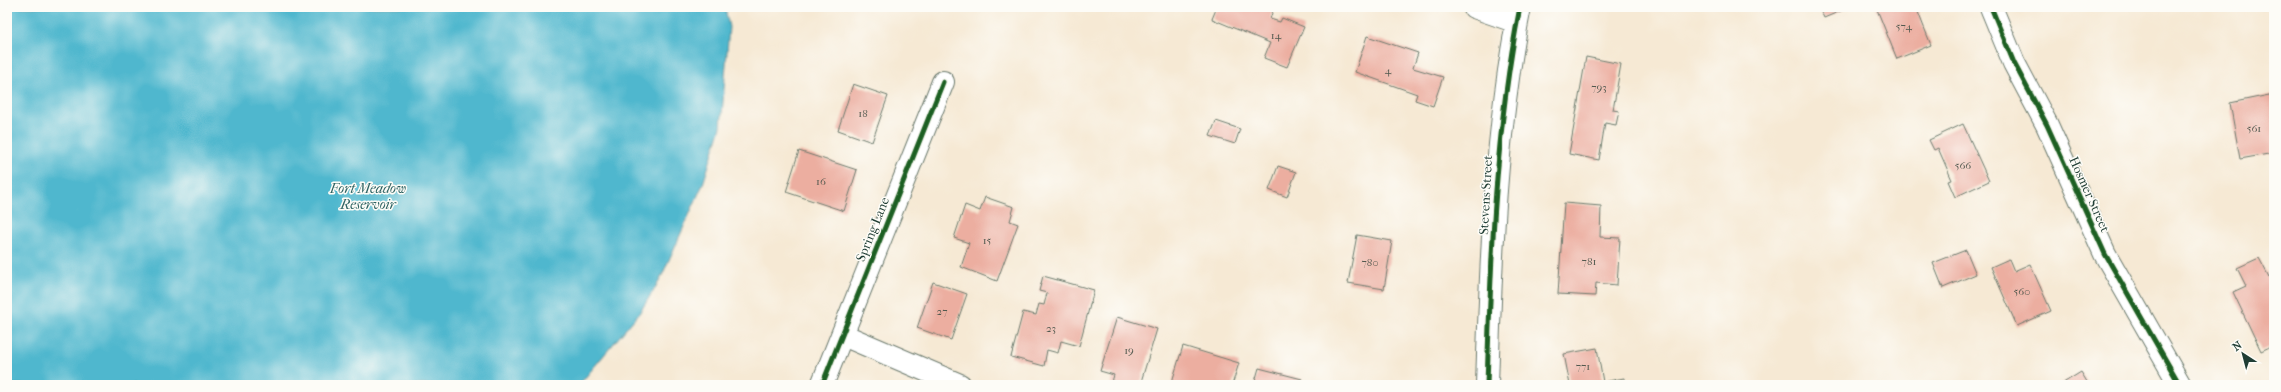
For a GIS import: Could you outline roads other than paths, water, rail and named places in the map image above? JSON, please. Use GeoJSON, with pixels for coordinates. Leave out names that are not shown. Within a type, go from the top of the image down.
{"type":"FeatureCollection","features":[{"type":"Feature","properties":{"kind":"street"},"geometry":{"type":"LineString","coordinates":[[1474,7],[1518,15]]}},
{"type":"Feature","properties":{"kind":"street","name":"Hosmer Street"},"geometry":{"type":"LineString","coordinates":[[1991,7],[2014,63],[2047,126],[2105,254],[2180,385]]}},
{"type":"Feature","properties":{"kind":"street","name":"Stevens Street"},"geometry":{"type":"LineString","coordinates":[[1487,385],[1499,140],[1518,15]]}},
{"type":"Feature","properties":{"kind":"street","name":"Spring Lane"},"geometry":{"type":"LineString","coordinates":[[822,385],[943,82]]}},
{"type":"Feature","properties":{"kind":"street"},"geometry":{"type":"LineString","coordinates":[[843,335],[960,385]]}},
{"type":"Feature","properties":{"kind":"water","name":"Fort Meadow Reservoir"},"geometry":{"type":"Polygon","coordinates":[[[7,7],[725,7],[729,27],[721,127],[703,184],[660,280],[640,312],[579,385],[7,385],[7,7]]]}}]}
